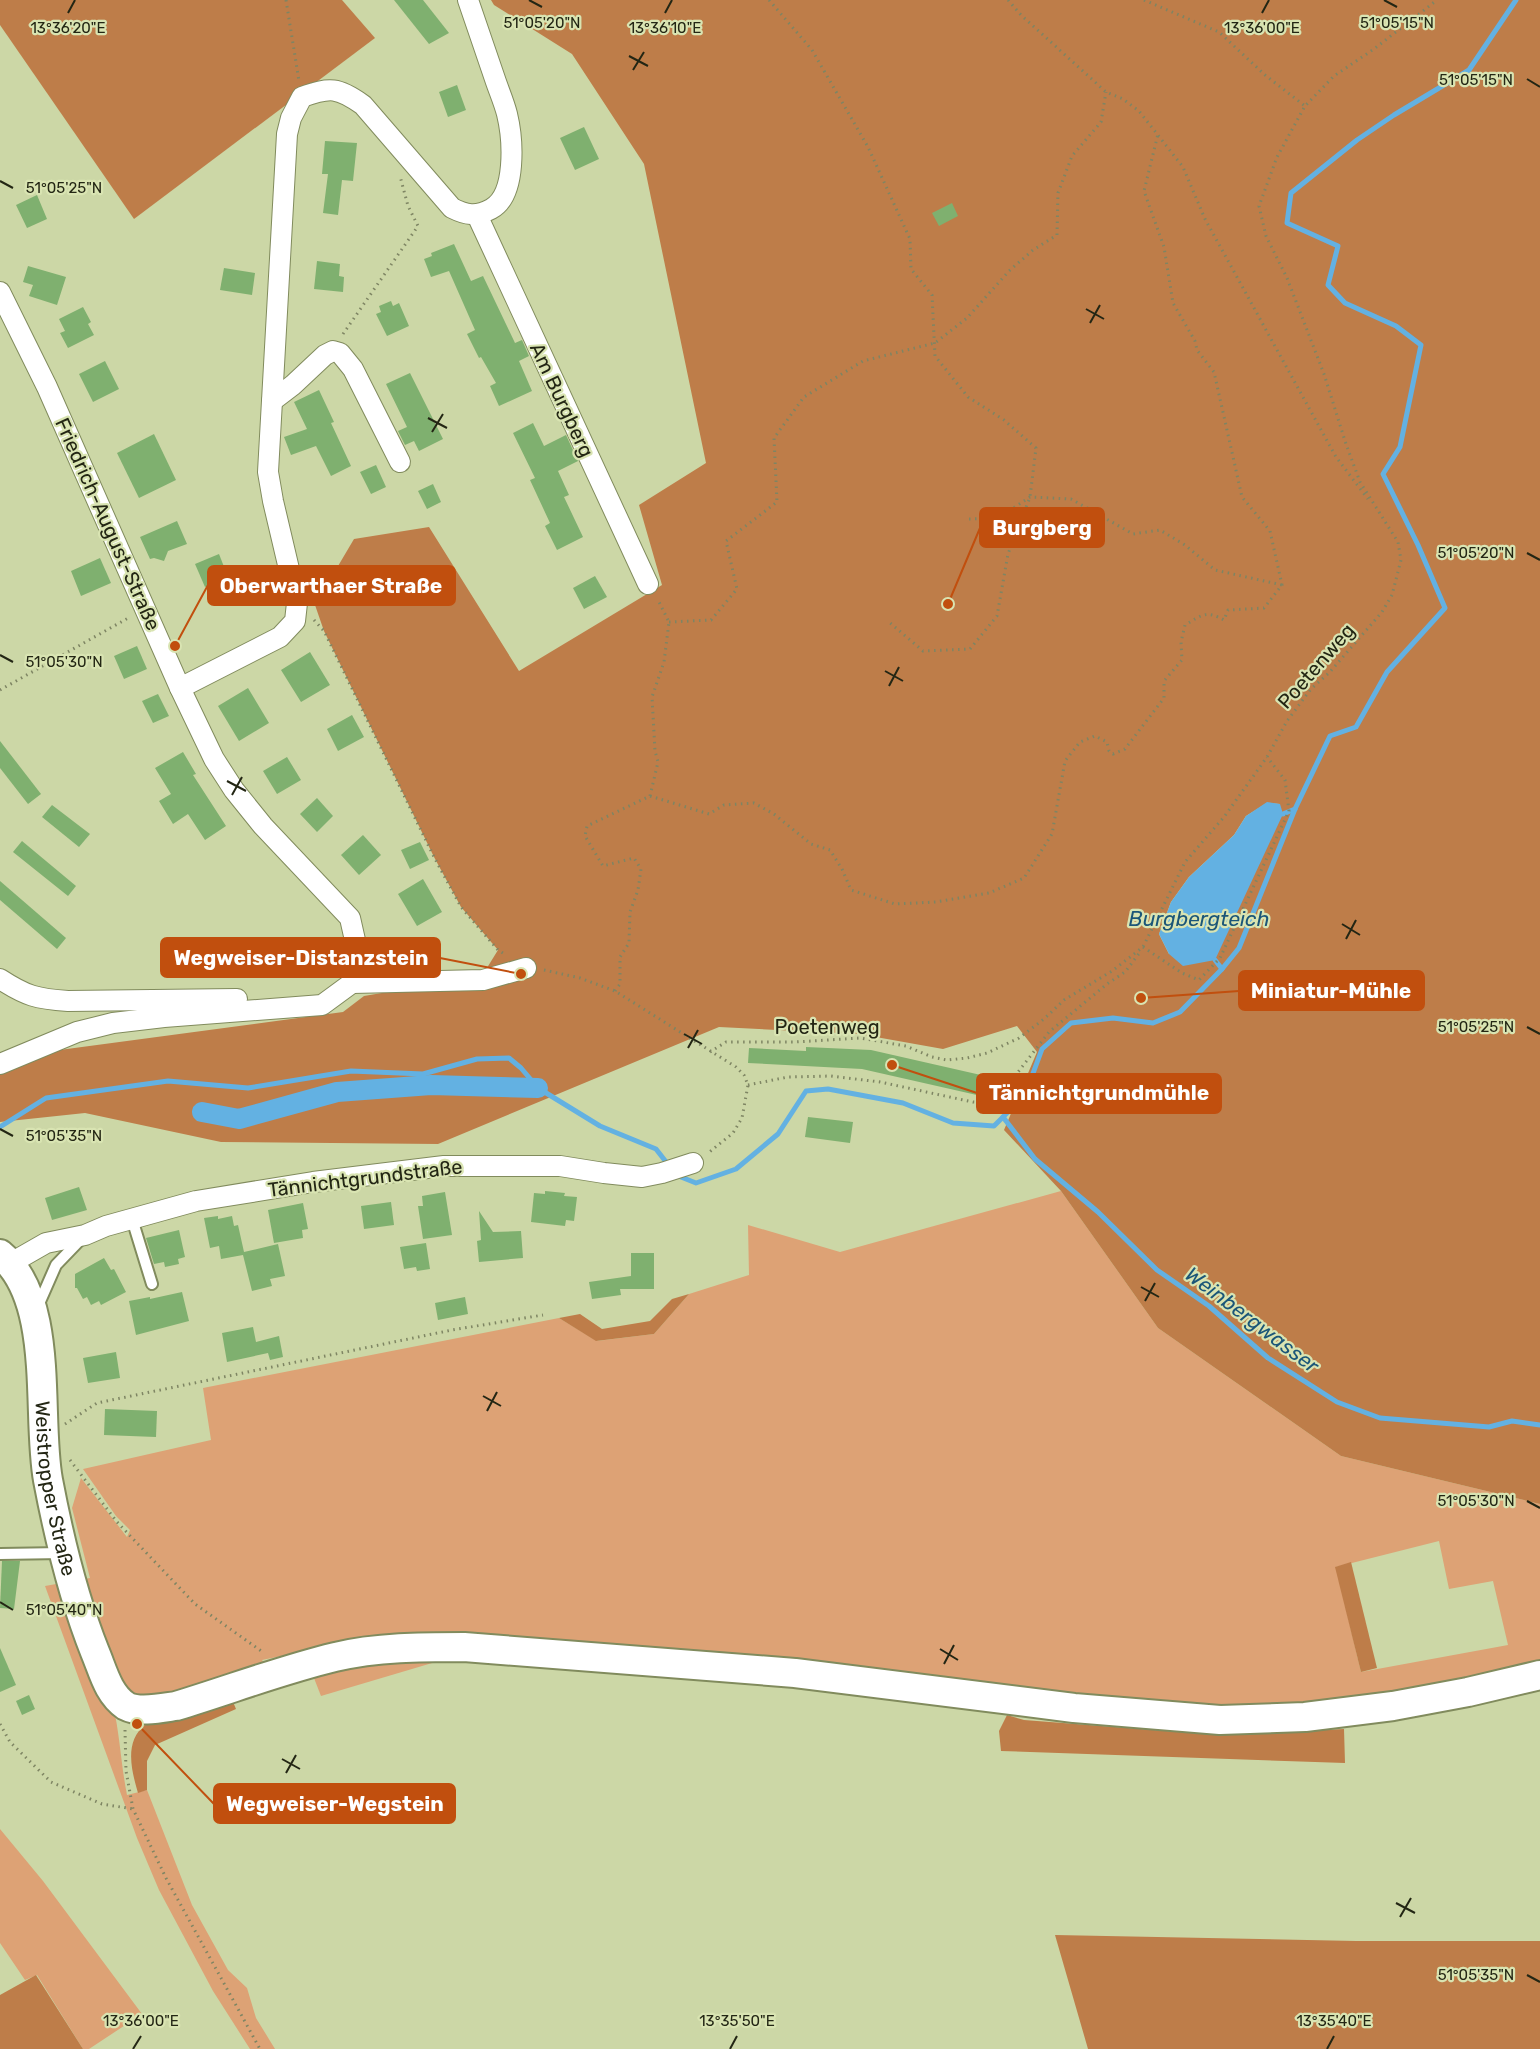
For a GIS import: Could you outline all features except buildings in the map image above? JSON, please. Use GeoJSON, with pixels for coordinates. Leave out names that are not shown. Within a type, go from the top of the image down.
{"type":"FeatureCollection","features":[{"type":"Feature","properties":{"kind":"street"},"geometry":{"type":"LineString","coordinates":[[180,688],[280,637],[295,621],[297,603],[268,472],[287,134],[291,118],[302,97],[321,90],[333,89],[346,93],[363,105],[452,207],[462,213],[477,215],[494,208],[503,197],[512,165],[507,115],[468,0]]}},
{"type":"Feature","properties":{"kind":"street","name":"Am Burgberg"},"geometry":{"type":"LineString","coordinates":[[477,215],[648,584]]}},
{"type":"Feature","properties":{"kind":"street","name":"Friedrich-August-Straße"},"geometry":{"type":"LineString","coordinates":[[0,292],[47,387],[180,688],[214,759],[234,790],[263,826],[351,918],[361,967],[352,983]]}},
{"type":"Feature","properties":{"kind":"street"},"geometry":{"type":"LineString","coordinates":[[272,401],[325,355],[333,351],[340,352],[353,369],[400,462]]}},
{"type":"Feature","properties":{"kind":"street"},"geometry":{"type":"LineString","coordinates":[[0,1064],[77,1032],[113,1023],[322,1005],[352,983],[483,980],[526,968]]}},
{"type":"Feature","properties":{"kind":"street"},"geometry":{"type":"LineString","coordinates":[[0,979],[22,993],[40,1000],[189,1001],[261,997],[295,1008]]}},
{"type":"Feature","properties":{"kind":"street","name":"Tännichtgrundstraße"},"geometry":{"type":"LineString","coordinates":[[5,1258],[46,1243],[85,1235],[196,1201],[313,1182],[444,1166],[560,1166],[642,1177],[693,1163]]}},
{"type":"Feature","properties":{"kind":"street","name":"Weistropper Straße"},"geometry":{"type":"LineString","coordinates":[[5,1258],[20,1276],[35,1315],[48,1477],[64,1553],[86,1628],[108,1684],[113,1695],[128,1707]]}},
{"type":"Feature","properties":{"kind":"street"},"geometry":{"type":"LineString","coordinates":[[128,1707],[156,1709],[176,1706],[338,1657],[381,1650],[465,1647],[795,1673],[1074,1708],[1220,1720],[1305,1717],[1393,1706],[1540,1676]]}},
{"type":"Feature","properties":{"kind":"lane"},"geometry":{"type":"LineString","coordinates":[[132,1219],[152,1284]]}},
{"type":"Feature","properties":{"kind":"lane"},"geometry":{"type":"LineString","coordinates":[[35,1315],[56,1265],[85,1235]]}},
{"type":"Feature","properties":{"kind":"lane"},"geometry":{"type":"LineString","coordinates":[[0,1554],[64,1553]]}},
{"type":"Feature","properties":{"kind":"path"},"geometry":{"type":"LineString","coordinates":[[286,0],[302,97]]}},
{"type":"Feature","properties":{"kind":"path"},"geometry":{"type":"LineString","coordinates":[[770,0],[812,50],[868,147],[910,239],[911,269],[932,295],[935,356],[968,397],[1004,420],[1036,448],[1030,497],[1008,554],[997,616],[970,649],[923,651],[889,622]]}},
{"type":"Feature","properties":{"kind":"path"},"geometry":{"type":"LineString","coordinates":[[1008,0],[1021,15],[1106,92],[1123,99],[1139,111],[1183,167],[1205,219],[1336,457],[1378,513]]}},
{"type":"Feature","properties":{"kind":"path"},"geometry":{"type":"LineString","coordinates":[[1144,0],[1219,32],[1265,75],[1305,106]]}},
{"type":"Feature","properties":{"kind":"path","name":"Poetenweg"},"geometry":{"type":"LineString","coordinates":[[710,1052],[726,1042],[795,1042],[860,1038],[906,1046],[932,1057],[947,1060],[967,1058],[996,1049],[1018,1038],[1044,1019],[1064,1000],[1112,971],[1143,947],[1185,862],[1224,817],[1267,757],[1287,721],[1311,689],[1382,612],[1392,595],[1401,560],[1398,542],[1360,482],[1324,374],[1287,278],[1266,236],[1259,206],[1277,157],[1305,106],[1334,76],[1374,49],[1437,0]]}},
{"type":"Feature","properties":{"kind":"path"},"geometry":{"type":"LineString","coordinates":[[669,622],[711,620],[737,588],[726,541],[777,502],[774,438],[804,397],[863,361],[934,343],[967,318],[1009,271],[1033,250],[1057,235],[1058,193],[1072,156],[1101,122],[1106,92]]}},
{"type":"Feature","properties":{"kind":"path"},"geometry":{"type":"LineString","coordinates":[[1158,134],[1144,191],[1164,247],[1173,303],[1195,341],[1197,351],[1214,372],[1242,497],[1270,531],[1282,585]]}},
{"type":"Feature","properties":{"kind":"path"},"geometry":{"type":"LineString","coordinates":[[333,351],[347,327],[418,226],[401,184],[398,147]]}},
{"type":"Feature","properties":{"kind":"path"},"geometry":{"type":"LineString","coordinates":[[969,519],[998,518],[1030,497],[1071,499],[1133,534],[1160,530],[1185,545],[1215,570],[1282,585]]}},
{"type":"Feature","properties":{"kind":"path"},"geometry":{"type":"LineString","coordinates":[[648,584],[669,622],[664,662],[652,697],[655,750],[658,762],[650,796]]}},
{"type":"Feature","properties":{"kind":"path"},"geometry":{"type":"LineString","coordinates":[[615,991],[620,984],[620,957],[629,944],[630,912],[638,890],[641,869],[634,858],[603,866],[585,836],[587,826],[650,796],[709,814],[724,805],[754,803],[774,814],[811,844],[830,850],[842,869],[850,890],[895,904],[936,902],[989,893],[1024,878],[1052,834],[1065,761],[1080,742],[1095,735],[1107,742],[1113,754],[1125,749],[1164,698],[1164,681],[1182,660],[1181,642],[1185,625],[1203,614],[1212,613],[1224,620],[1228,610],[1264,608],[1282,585]]}},
{"type":"Feature","properties":{"kind":"path"},"geometry":{"type":"LineString","coordinates":[[297,603],[324,631],[434,857],[461,907],[498,950],[526,968],[580,978],[615,991],[736,1067],[744,1075],[748,1085],[742,1118],[733,1133],[693,1163]]}},
{"type":"Feature","properties":{"kind":"path"},"geometry":{"type":"LineString","coordinates":[[0,690],[145,609]]}},
{"type":"Feature","properties":{"kind":"path"},"geometry":{"type":"LineString","coordinates":[[748,1085],[788,1077],[831,1076],[880,1082],[973,1102],[990,1103],[1001,1094],[1049,1032],[1125,972],[1143,947],[1182,973],[1199,980],[1220,958],[1289,811],[1285,780],[1267,757]]}},
{"type":"Feature","properties":{"kind":"path"},"geometry":{"type":"LineString","coordinates":[[289,1670],[195,1604],[117,1522],[63,1451],[46,1438],[97,1403],[452,1330],[543,1315]]}},
{"type":"Feature","properties":{"kind":"path"},"geometry":{"type":"LineString","coordinates":[[128,1707],[125,1725],[126,1771],[133,1809],[166,1878],[260,2049]]}},
{"type":"Feature","properties":{"kind":"path"},"geometry":{"type":"LineString","coordinates":[[0,1724],[10,1742],[51,1782],[102,1804],[133,1809]]}},
{"type":"Feature","properties":{"kind":"shaded area"},"geometry":{"type":"Polygon","coordinates":[[[0,0],[342,0],[375,38],[134,219],[0,25],[0,0]]]}},
{"type":"Feature","properties":{"kind":"shaded area"},"geometry":{"type":"Polygon","coordinates":[[[491,0],[1540,0],[1540,1504],[1341,1456],[1158,1328],[1061,1191],[1004,1130],[1037,1052],[1017,1026],[943,1049],[859,1034],[719,1027],[438,1144],[221,1142],[85,1113],[0,1122],[0,1073],[52,1051],[343,1012],[364,996],[482,976],[498,950],[461,907],[434,857],[324,631],[315,605],[354,539],[429,527],[519,671],[662,585],[639,505],[706,463],[644,164],[572,54],[494,5],[491,0]],[[1267,803],[1246,816],[1234,835],[1189,877],[1171,902],[1159,934],[1169,954],[1280,804],[1267,803]]]}},
{"type":"Feature","properties":{"kind":"shaded area"},"geometry":{"type":"Polygon","coordinates":[[[1061,1191],[1158,1328],[1341,1456],[1540,1504],[1540,1665],[1302,1708],[1224,1709],[335,1645],[262,1660],[267,1667],[175,1698],[113,1705],[127,1795],[147,1790],[192,1905],[228,1970],[247,1988],[256,2018],[275,2049],[250,2049],[213,1991],[159,1890],[137,1838],[45,1586],[90,1578],[72,1508],[81,1478],[127,1537],[130,1530],[116,1516],[83,1469],[211,1440],[203,1388],[559,1318],[597,1341],[654,1334],[689,1294],[749,1275],[748,1225],[840,1252],[1061,1191]],[[1439,1541],[1336,1567],[1361,1672],[1508,1645],[1493,1581],[1449,1589],[1439,1541]]]}},
{"type":"Feature","properties":{"kind":"shaded area"},"geometry":{"type":"Polygon","coordinates":[[[689,1294],[654,1334],[596,1341],[559,1318],[580,1314],[602,1329],[650,1321],[672,1299],[689,1294]]]}},
{"type":"Feature","properties":{"kind":"shaded area"},"geometry":{"type":"Polygon","coordinates":[[[1351,1562],[1377,1668],[1361,1672],[1335,1567],[1351,1562]]]}},
{"type":"Feature","properties":{"kind":"shaded area"},"geometry":{"type":"Polygon","coordinates":[[[449,1658],[321,1696],[312,1673],[390,1660],[449,1658]]]}},
{"type":"Feature","properties":{"kind":"shaded area"},"geometry":{"type":"Polygon","coordinates":[[[231,1697],[236,1709],[155,1745],[147,1761],[147,1790],[138,1793],[131,1756],[134,1739],[139,1731],[146,1724],[231,1697]]]}},
{"type":"Feature","properties":{"kind":"shaded area"},"geometry":{"type":"Polygon","coordinates":[[[1007,1715],[1024,1720],[1218,1735],[1344,1729],[1345,1763],[1001,1751],[999,1731],[1007,1715]]]}},
{"type":"Feature","properties":{"kind":"shaded area"},"geometry":{"type":"Polygon","coordinates":[[[0,1829],[43,1881],[142,2014],[89,2049],[83,2049],[37,1975],[25,1980],[0,1943],[0,1829]]]}},
{"type":"Feature","properties":{"kind":"shaded area"},"geometry":{"type":"Polygon","coordinates":[[[1055,1935],[1356,1941],[1540,1941],[1540,2049],[1088,2049],[1055,1935]]]}},
{"type":"Feature","properties":{"kind":"shaded area"},"geometry":{"type":"Polygon","coordinates":[[[36,1975],[83,2049],[0,2049],[0,1995],[36,1975]]]}},
{"type":"Feature","properties":{"kind":"water","name":"Burgbergteich"},"geometry":{"type":"Polygon","coordinates":[[[1267,802],[1280,804],[1283,814],[1215,960],[1183,966],[1169,954],[1159,934],[1171,902],[1189,877],[1234,835],[1246,816],[1267,802]]]}},
{"type":"Feature","properties":{"kind":"waterway"},"geometry":{"type":"LineString","coordinates":[[676,1175],[696,1183],[736,1169],[778,1134],[806,1091],[828,1089],[903,1103],[953,1123],[994,1126],[1025,1095],[1042,1049],[1071,1023],[1113,1018],[1153,1023],[1180,1012],[1239,948],[1295,809],[1330,736],[1356,727],[1387,672],[1445,608],[1418,545],[1383,474],[1400,447],[1421,345],[1396,326],[1345,303],[1328,285],[1338,246],[1287,223],[1291,193],[1357,140],[1469,70],[1516,0]]}},
{"type":"Feature","properties":{"kind":"waterway"},"geometry":{"type":"LineString","coordinates":[[1283,814],[1295,809]]}},
{"type":"Feature","properties":{"kind":"waterway"},"geometry":{"type":"LineString","coordinates":[[1215,960],[1222,969]]}},
{"type":"Feature","properties":{"kind":"waterway"},"geometry":{"type":"LineString","coordinates":[[0,1127],[46,1098],[168,1081],[248,1088],[351,1071],[423,1074],[477,1059],[509,1058],[538,1088],[600,1126],[656,1149],[670,1167]]}},
{"type":"Feature","properties":{"kind":"waterway"},"geometry":{"type":"LineString","coordinates":[[202,1112],[239,1119],[337,1092],[431,1085],[538,1088]]}},
{"type":"Feature","properties":{"kind":"waterway","name":"Weinbergwasser"},"geometry":{"type":"LineString","coordinates":[[1003,1117],[1035,1159],[1098,1212],[1157,1270],[1209,1306],[1268,1358],[1337,1402],[1380,1418],[1489,1427],[1512,1421],[1540,1425]]}},
{"type":"Feature","properties":{"kind":"place","name":"Burgberg"},"geometry":{"type":"Point","coordinates":[948,604]}},
{"type":"Feature","properties":{"kind":"place","name":"Oberwarthaer Straße"},"geometry":{"type":"Point","coordinates":[175,646]}},
{"type":"Feature","properties":{"kind":"place","name":"Wegweiser-Distanzstein"},"geometry":{"type":"Point","coordinates":[521,974]}},
{"type":"Feature","properties":{"kind":"place","name":"Miniatur-Mühle"},"geometry":{"type":"Point","coordinates":[1141,998]}},
{"type":"Feature","properties":{"kind":"place","name":"Tännichtgrundmühle"},"geometry":{"type":"Point","coordinates":[892,1065]}},
{"type":"Feature","properties":{"kind":"place","name":"Wegweiser-Wegstein"},"geometry":{"type":"Point","coordinates":[137,1724]}}]}
